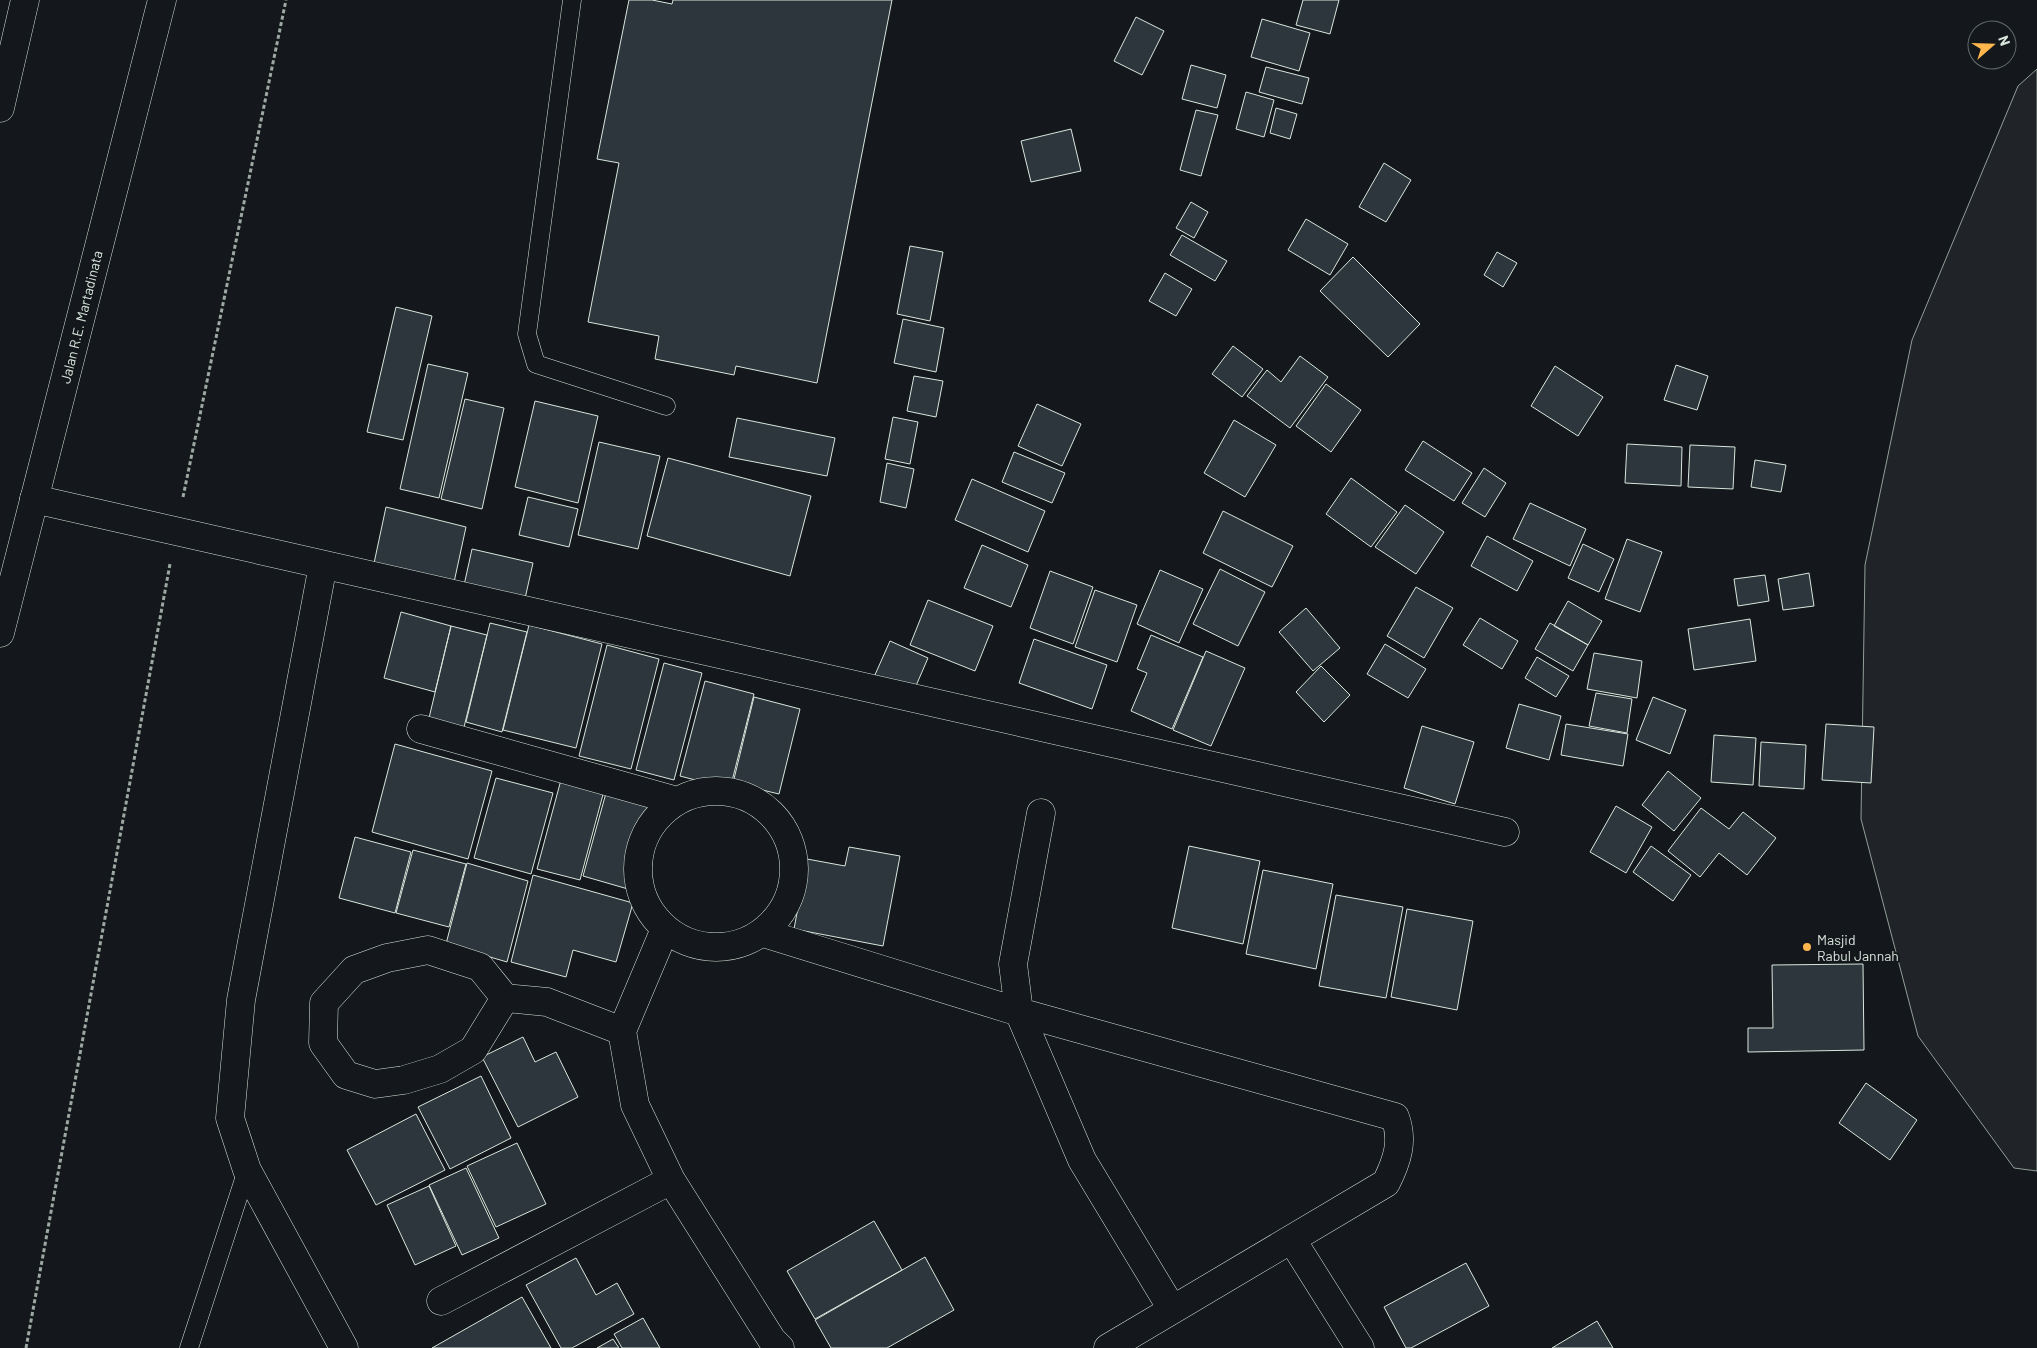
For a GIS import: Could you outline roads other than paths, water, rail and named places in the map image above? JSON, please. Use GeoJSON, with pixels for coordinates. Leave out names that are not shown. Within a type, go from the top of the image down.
{"type":"FeatureCollection","features":[{"type":"Feature","properties":{"kind":"main road"},"geometry":{"type":"LineString","coordinates":[[0,108],[5,66],[26,0]]}},
{"type":"Feature","properties":{"kind":"main road","name":"Jalan R.E. Martadinata"},"geometry":{"type":"LineString","coordinates":[[0,633],[162,0]]}},
{"type":"Feature","properties":{"kind":"main road"},"geometry":{"type":"LineString","coordinates":[[34,499],[1504,832]]}},
{"type":"Feature","properties":{"kind":"main road"},"geometry":{"type":"LineString","coordinates":[[324,565],[241,1000],[230,1118],[247,1170],[344,1348]]}},
{"type":"Feature","properties":{"kind":"main road"},"geometry":{"type":"LineString","coordinates":[[421,729],[677,801]]}},
{"type":"Feature","properties":{"kind":"main road"},"geometry":{"type":"LineString","coordinates":[[728,791],[752,800],[773,816],[787,838],[794,864],[792,890],[780,914],[763,933],[739,944],[713,948],[688,942],[665,929],[649,910],[639,887],[638,862],[644,838],[657,817],[677,801],[701,792],[728,791]]}},
{"type":"Feature","properties":{"kind":"main road"},"geometry":{"type":"LineString","coordinates":[[1041,813],[1013,964],[1019,1012],[1082,1160],[1172,1309]]}},
{"type":"Feature","properties":{"kind":"main road"},"geometry":{"type":"LineString","coordinates":[[665,929],[622,1031],[635,1105],[671,1180],[772,1340],[780,1348]]}},
{"type":"Feature","properties":{"kind":"main road"},"geometry":{"type":"LineString","coordinates":[[763,933],[1019,1012],[1395,1117],[1400,1129],[1400,1146],[1397,1161],[1386,1183],[1172,1309],[1115,1346]]}},
{"type":"Feature","properties":{"kind":"main road"},"geometry":{"type":"LineString","coordinates":[[505,998],[473,1050],[440,1069],[404,1080],[375,1084],[346,1075],[323,1043],[324,1004],[354,970],[387,958],[428,950],[480,967],[505,998],[547,1002],[622,1031]]}},
{"type":"Feature","properties":{"kind":"main road"},"geometry":{"type":"LineString","coordinates":[[441,1301],[671,1180]]}},
{"type":"Feature","properties":{"kind":"main road"},"geometry":{"type":"LineString","coordinates":[[1292,1240],[1360,1348]]}},
{"type":"Feature","properties":{"kind":"lane"},"geometry":{"type":"LineString","coordinates":[[572,0],[527,334],[536,364],[666,406]]}},
{"type":"Feature","properties":{"kind":"lane"},"geometry":{"type":"LineString","coordinates":[[189,1348],[247,1170]]}},
{"type":"Feature","properties":{"kind":"place","name":"Masjid Rabul Jannah"},"geometry":{"type":"Point","coordinates":[1807,947]}}]}
